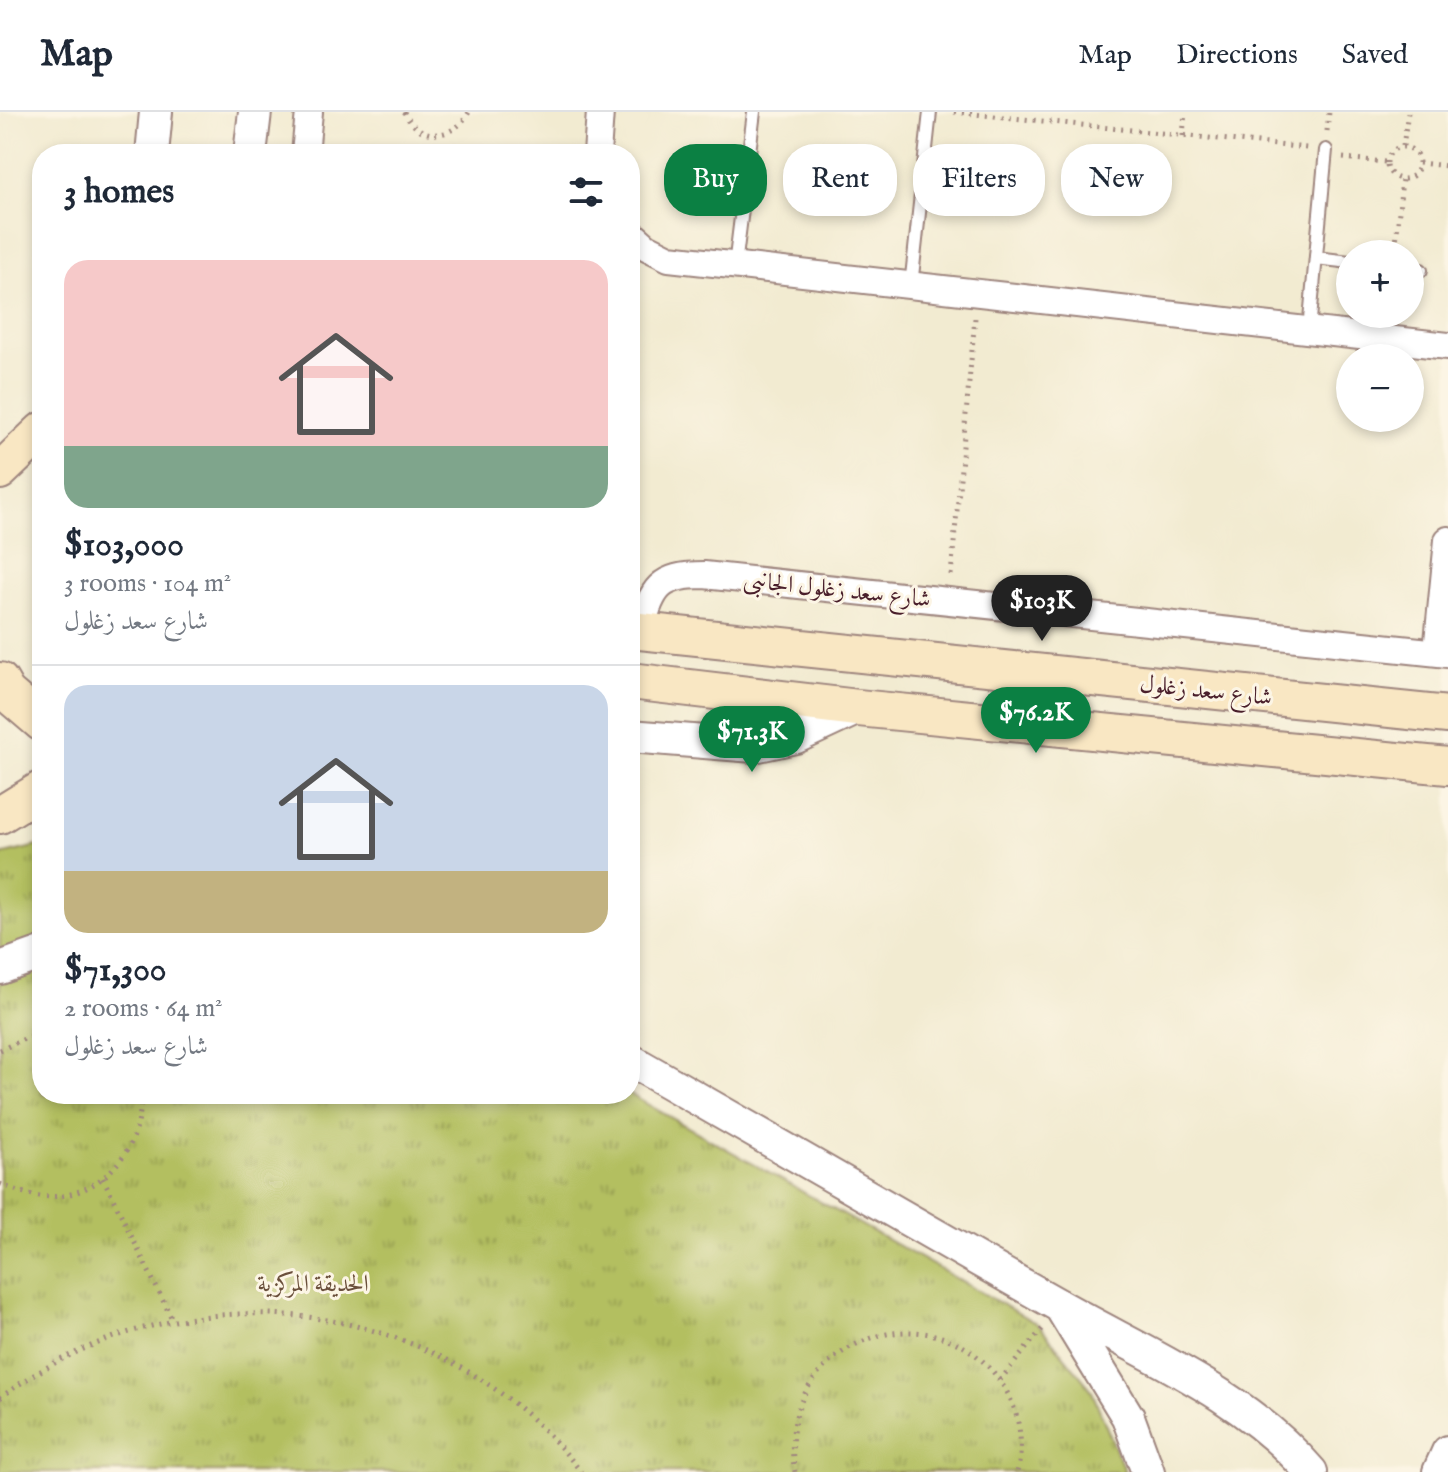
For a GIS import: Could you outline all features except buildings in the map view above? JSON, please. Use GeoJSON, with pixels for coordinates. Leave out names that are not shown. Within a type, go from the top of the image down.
{"type":"FeatureCollection","features":[{"type":"Feature","properties":{"kind":"main road"},"geometry":{"type":"LineString","coordinates":[[0,471],[32,441]]}},
{"type":"Feature","properties":{"kind":"main road","name":"شارع سعد زغلول"},"geometry":{"type":"LineString","coordinates":[[640,631],[1448,715]]}},
{"type":"Feature","properties":{"kind":"main road"},"geometry":{"type":"LineString","coordinates":[[0,681],[7,693],[32,714]]}},
{"type":"Feature","properties":{"kind":"main road"},"geometry":{"type":"LineString","coordinates":[[640,682],[858,708],[1448,766]]}},
{"type":"Feature","properties":{"kind":"main road"},"geometry":{"type":"LineString","coordinates":[[0,815],[32,795]]}},
{"type":"Feature","properties":{"kind":"street"},"geometry":{"type":"LineString","coordinates":[[153,144],[156,112]]}},
{"type":"Feature","properties":{"kind":"street"},"geometry":{"type":"LineString","coordinates":[[251,144],[255,112]]}},
{"type":"Feature","properties":{"kind":"street"},"geometry":{"type":"LineString","coordinates":[[306,144],[309,112]]}},
{"type":"Feature","properties":{"kind":"street"},"geometry":{"type":"LineString","coordinates":[[598,144],[600,112]]}},
{"type":"Feature","properties":{"kind":"street"},"geometry":{"type":"LineString","coordinates":[[640,241],[669,258],[1448,346]]}},
{"type":"Feature","properties":{"kind":"street"},"geometry":{"type":"LineString","coordinates":[[1442,653],[1448,540]]}},
{"type":"Feature","properties":{"kind":"street","name":"شارع سعد زغلول الجانبى"},"geometry":{"type":"LineString","coordinates":[[640,619],[653,590],[669,580],[686,575],[1442,653]]}},
{"type":"Feature","properties":{"kind":"street"},"geometry":{"type":"LineString","coordinates":[[640,737],[754,746],[796,737],[858,708]]}},
{"type":"Feature","properties":{"kind":"street"},"geometry":{"type":"LineString","coordinates":[[0,968],[32,957]]}},
{"type":"Feature","properties":{"kind":"street"},"geometry":{"type":"LineString","coordinates":[[640,1066],[1238,1407],[1259,1420],[1311,1472]]}},
{"type":"Feature","properties":{"kind":"street"},"geometry":{"type":"LineString","coordinates":[[1061,1307],[1128,1417],[1148,1472]]}},
{"type":"Feature","properties":{"kind":"street"},"geometry":{"type":"LineString","coordinates":[[1439,1472],[1448,1452]]}},
{"type":"Feature","properties":{"kind":"lane"},"geometry":{"type":"LineString","coordinates":[[735,266],[754,112]]}},
{"type":"Feature","properties":{"kind":"lane"},"geometry":{"type":"LineString","coordinates":[[911,286],[930,112]]}},
{"type":"Feature","properties":{"kind":"lane"},"geometry":{"type":"LineString","coordinates":[[1309,330],[1325,154]]}},
{"type":"Feature","properties":{"kind":"lane"},"geometry":{"type":"LineString","coordinates":[[1316,258],[1336,260]]}},
{"type":"Feature","properties":{"kind":"path"},"geometry":{"type":"LineString","coordinates":[[404,112],[410,124],[432,135],[454,130],[469,112]]}},
{"type":"Feature","properties":{"kind":"path"},"geometry":{"type":"LineString","coordinates":[[954,112],[1183,136],[1386,162]]}},
{"type":"Feature","properties":{"kind":"path"},"geometry":{"type":"LineString","coordinates":[[1058,123],[1059,112]]}},
{"type":"Feature","properties":{"kind":"path"},"geometry":{"type":"LineString","coordinates":[[1183,136],[1185,112]]}},
{"type":"Feature","properties":{"kind":"path"},"geometry":{"type":"LineString","coordinates":[[1403,146],[1408,112]]}},
{"type":"Feature","properties":{"kind":"path"},"geometry":{"type":"LineString","coordinates":[[1403,146],[1417,155],[1419,163],[1410,177],[1402,179],[1388,170],[1386,162],[1395,148],[1403,146]]}},
{"type":"Feature","properties":{"kind":"path"},"geometry":{"type":"LineString","coordinates":[[1419,163],[1448,166]]}},
{"type":"Feature","properties":{"kind":"path"},"geometry":{"type":"LineString","coordinates":[[1396,240],[1402,179]]}},
{"type":"Feature","properties":{"kind":"path"},"geometry":{"type":"LineString","coordinates":[[949,601],[977,293]]}},
{"type":"Feature","properties":{"kind":"path"},"geometry":{"type":"LineString","coordinates":[[0,1050],[32,1036]]}},
{"type":"Feature","properties":{"kind":"path"},"geometry":{"type":"LineString","coordinates":[[0,1184],[26,1196],[66,1195],[103,1178],[130,1148],[141,1104]]}},
{"type":"Feature","properties":{"kind":"path"},"geometry":{"type":"LineString","coordinates":[[103,1178],[173,1321]]}},
{"type":"Feature","properties":{"kind":"path"},"geometry":{"type":"LineString","coordinates":[[1000,1380],[1061,1307]]}},
{"type":"Feature","properties":{"kind":"path"},"geometry":{"type":"LineString","coordinates":[[0,1398],[55,1362],[132,1331],[214,1315],[295,1315],[362,1328],[414,1345],[462,1369],[507,1399],[548,1434],[581,1472]]}},
{"type":"Feature","properties":{"kind":"path"},"geometry":{"type":"LineString","coordinates":[[795,1472],[793,1426],[799,1404],[823,1367],[860,1341],[904,1331],[948,1339],[977,1356],[1000,1380],[1018,1421],[1021,1443],[1017,1472]]}},
{"type":"Feature","properties":{"kind":"green space","name":"الحديقة المركزية"},"geometry":{"type":"Polygon","coordinates":[[[32,847],[32,1104],[640,1104],[640,1100],[1039,1325],[1091,1389],[1125,1472],[0,1472],[0,855],[32,847]]]}}]}
